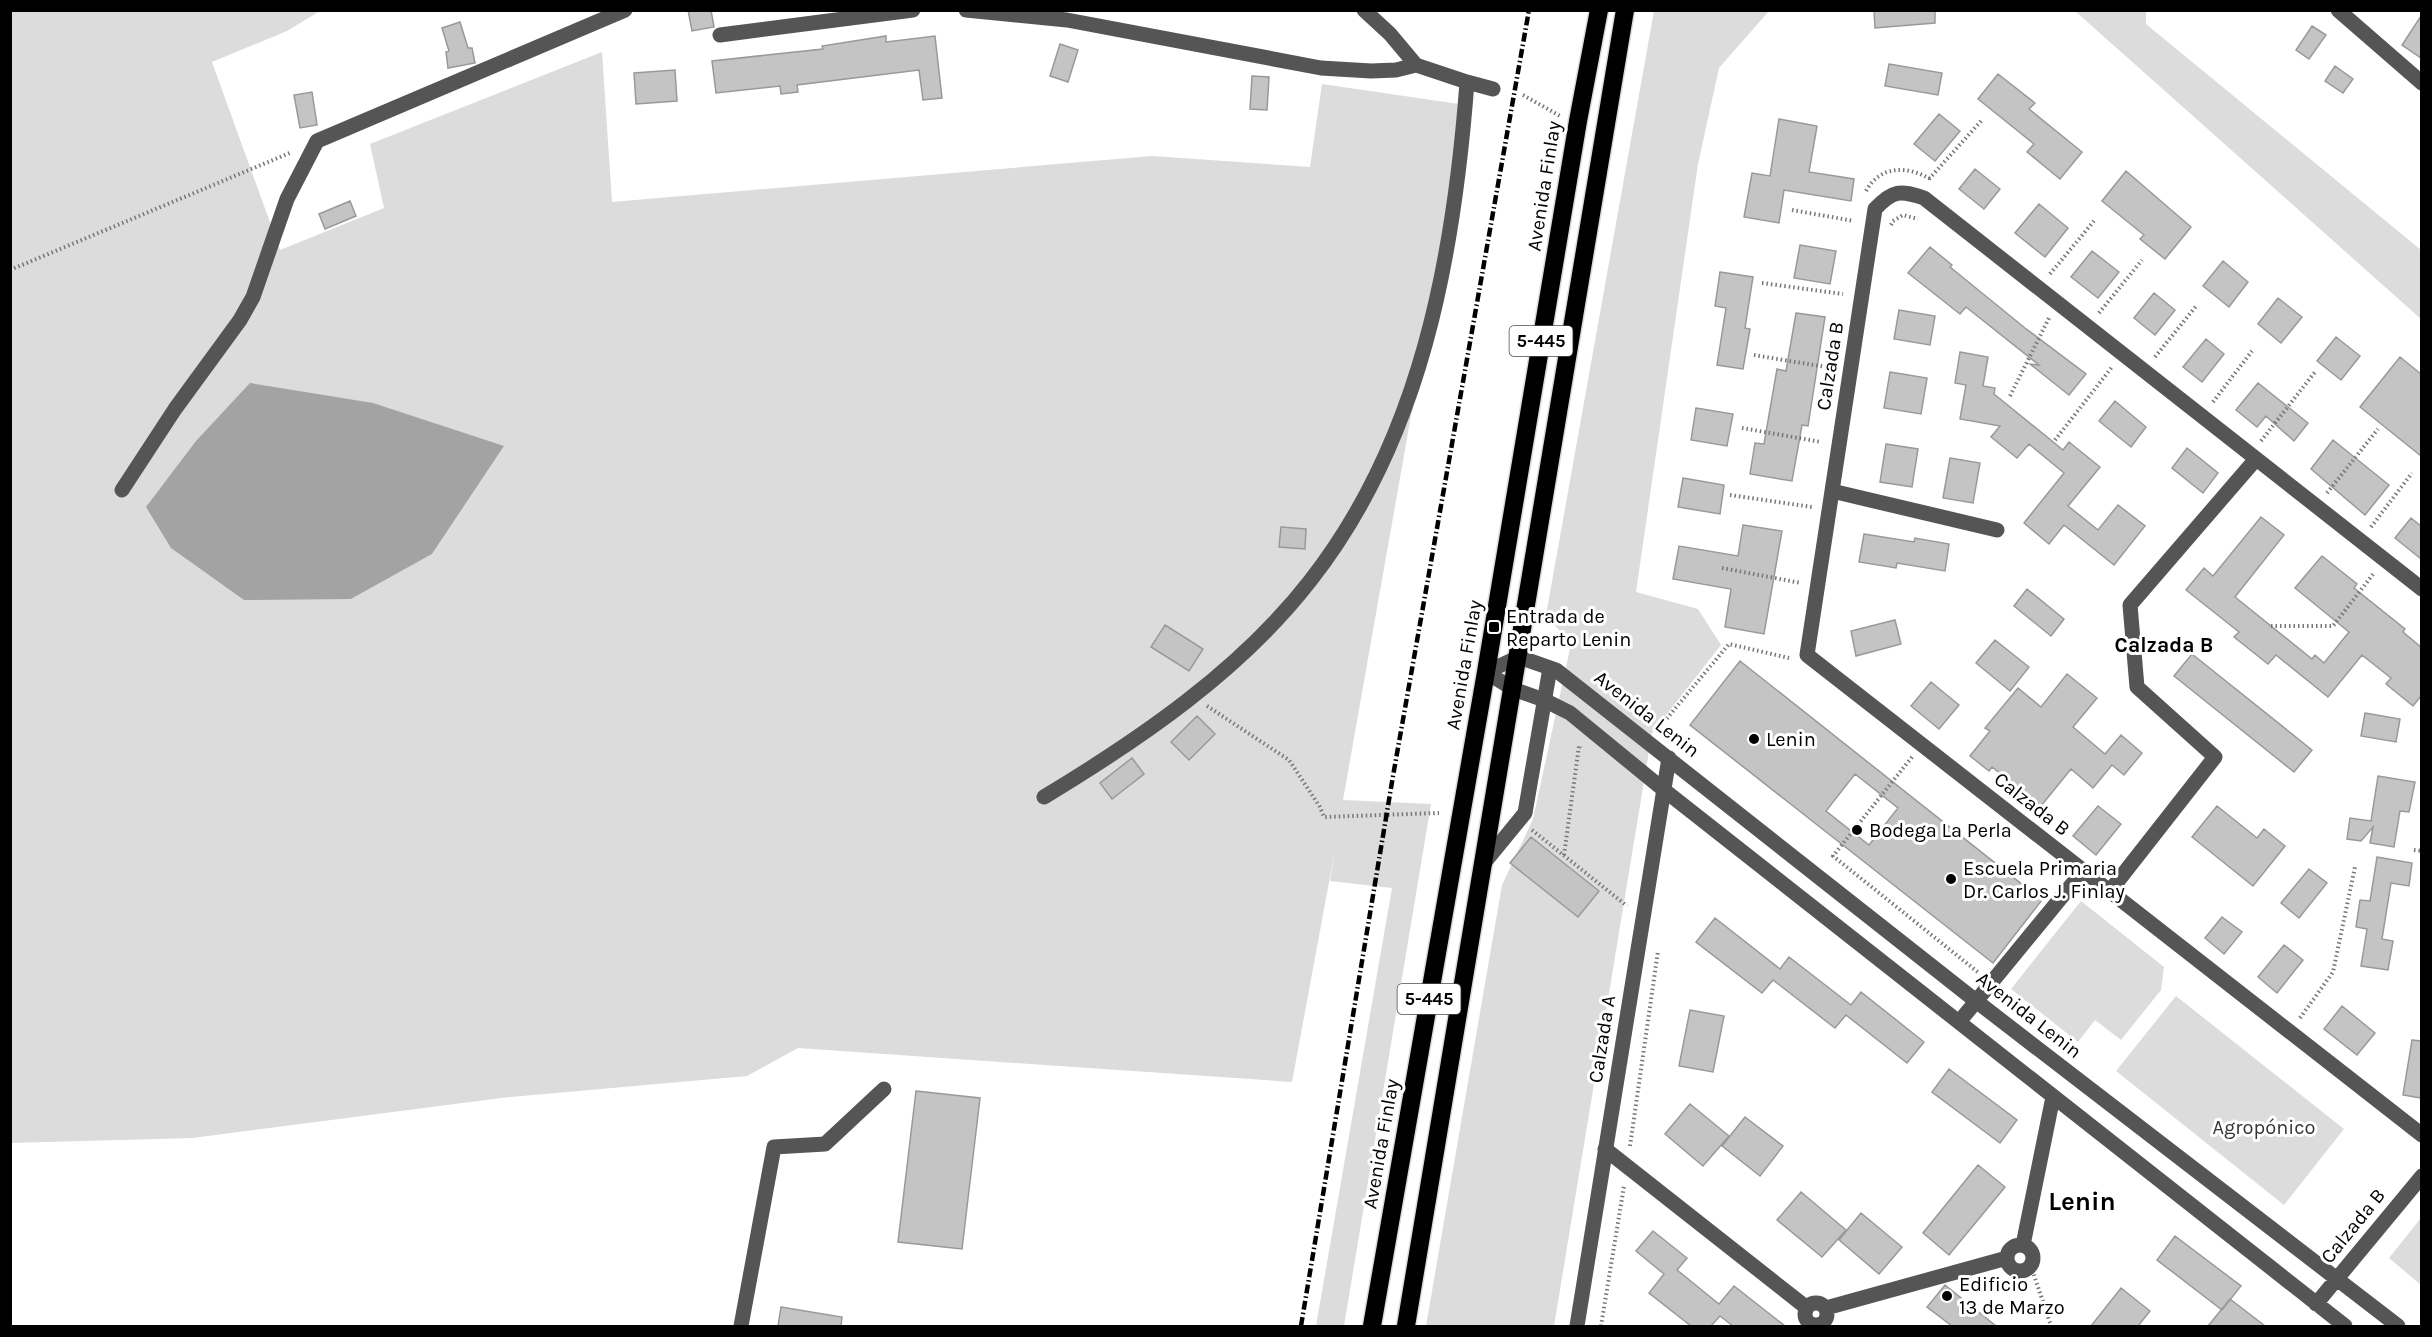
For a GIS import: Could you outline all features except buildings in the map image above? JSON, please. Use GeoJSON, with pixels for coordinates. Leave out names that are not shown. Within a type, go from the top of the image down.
{"type":"FeatureCollection","features":[{"type":"Feature","properties":{"kind":"highway","name":"Avenida Finlay"},"geometry":{"type":"LineString","coordinates":[[1372,1326],[1486,672],[1578,121],[1599,10]]}},
{"type":"Feature","properties":{"kind":"highway","name":"5-445"},"geometry":{"type":"LineString","coordinates":[[1406,1326],[1625,10]]}},
{"type":"Feature","properties":{"kind":"street"},"geometry":{"type":"LineString","coordinates":[[122,490],[175,409],[240,320],[253,297],[287,198],[317,141],[625,10]]}},
{"type":"Feature","properties":{"kind":"street"},"geometry":{"type":"LineString","coordinates":[[720,35],[913,10]]}},
{"type":"Feature","properties":{"kind":"street"},"geometry":{"type":"LineString","coordinates":[[966,10],[1067,20],[1321,68],[1371,72],[1396,70],[1416,65]]}},
{"type":"Feature","properties":{"kind":"street"},"geometry":{"type":"LineString","coordinates":[[1364,10],[1390,34],[1416,65],[1493,88]]}},
{"type":"Feature","properties":{"kind":"street"},"geometry":{"type":"LineString","coordinates":[[2338,10],[2421,83]]}},
{"type":"Feature","properties":{"kind":"street"},"geometry":{"type":"LineString","coordinates":[[1044,797],[1119,749],[1191,696],[1258,639],[1309,583],[1349,525],[1379,468],[1410,392],[1440,291],[1458,189],[1467,82]]}},
{"type":"Feature","properties":{"kind":"street","name":"Calzada B"},"geometry":{"type":"LineString","coordinates":[[2421,589],[1924,198],[1903,191],[1887,196],[1875,209],[1807,655],[2421,1135]]}},
{"type":"Feature","properties":{"kind":"street"},"geometry":{"type":"LineString","coordinates":[[2110,891],[2215,757],[2137,687],[2130,605],[2256,459]]}},
{"type":"Feature","properties":{"kind":"street"},"geometry":{"type":"LineString","coordinates":[[1832,492],[1997,530]]}},
{"type":"Feature","properties":{"kind":"street"},"geometry":{"type":"LineString","coordinates":[[1486,672],[1519,657]]}},
{"type":"Feature","properties":{"kind":"street","name":"Avenida Lenin"},"geometry":{"type":"LineString","coordinates":[[1519,657],[1556,670],[1976,1000],[2398,1326]]}},
{"type":"Feature","properties":{"kind":"street"},"geometry":{"type":"LineString","coordinates":[[1484,863],[1525,813],[1550,668]]}},
{"type":"Feature","properties":{"kind":"street"},"geometry":{"type":"LineString","coordinates":[[1486,672],[1513,689],[1545,700],[1570,713],[1664,790],[2345,1326]]}},
{"type":"Feature","properties":{"kind":"street","name":"Calzada A"},"geometry":{"type":"LineString","coordinates":[[1577,1326],[1669,758]]}},
{"type":"Feature","properties":{"kind":"street"},"geometry":{"type":"LineString","coordinates":[[1959,1022],[2083,871]]}},
{"type":"Feature","properties":{"kind":"street"},"geometry":{"type":"LineString","coordinates":[[741,1326],[774,1147],[825,1144],[884,1089]]}},
{"type":"Feature","properties":{"kind":"street"},"geometry":{"type":"LineString","coordinates":[[2023,1245],[2053,1097]]}},
{"type":"Feature","properties":{"kind":"street"},"geometry":{"type":"LineString","coordinates":[[1605,1149],[1807,1308],[1806,1319],[1815,1325],[1822,1324],[1827,1318],[1826,1308],[2007,1258]]}},
{"type":"Feature","properties":{"kind":"street","name":"Calzada B"},"geometry":{"type":"LineString","coordinates":[[2316,1304],[2421,1176]]}},
{"type":"Feature","properties":{"kind":"street"},"geometry":{"type":"LineString","coordinates":[[2023,1245],[2033,1254],[2031,1266],[2024,1271],[2010,1266],[2007,1258],[2012,1248],[2023,1245]]}},
{"type":"Feature","properties":{"kind":"path"},"geometry":{"type":"LineString","coordinates":[[1522,95],[1556,114],[1578,121]]}},
{"type":"Feature","properties":{"kind":"path"},"geometry":{"type":"LineString","coordinates":[[1929,179],[1982,120]]}},
{"type":"Feature","properties":{"kind":"path"},"geometry":{"type":"LineString","coordinates":[[10,270],[317,141]]}},
{"type":"Feature","properties":{"kind":"path"},"geometry":{"type":"LineString","coordinates":[[1864,194],[1868,187],[1884,174],[1898,168],[1912,170],[1939,186]]}},
{"type":"Feature","properties":{"kind":"path"},"geometry":{"type":"LineString","coordinates":[[1792,210],[1854,221]]}},
{"type":"Feature","properties":{"kind":"path"},"geometry":{"type":"LineString","coordinates":[[1852,231],[1856,215]]}},
{"type":"Feature","properties":{"kind":"path"},"geometry":{"type":"LineString","coordinates":[[1890,228],[1893,221],[1904,215],[1913,216],[1922,221]]}},
{"type":"Feature","properties":{"kind":"path"},"geometry":{"type":"LineString","coordinates":[[2050,274],[2094,221]]}},
{"type":"Feature","properties":{"kind":"path"},"geometry":{"type":"LineString","coordinates":[[2099,313],[2142,260]]}},
{"type":"Feature","properties":{"kind":"path"},"geometry":{"type":"LineString","coordinates":[[2040,267],[2058,280]]}},
{"type":"Feature","properties":{"kind":"path"},"geometry":{"type":"LineString","coordinates":[[1841,305],[1844,283]]}},
{"type":"Feature","properties":{"kind":"path"},"geometry":{"type":"LineString","coordinates":[[1762,284],[1843,294]]}},
{"type":"Feature","properties":{"kind":"path"},"geometry":{"type":"LineString","coordinates":[[2091,306],[2107,319]]}},
{"type":"Feature","properties":{"kind":"path"},"geometry":{"type":"LineString","coordinates":[[2156,357],[2197,306]]}},
{"type":"Feature","properties":{"kind":"path"},"geometry":{"type":"LineString","coordinates":[[2040,311],[2058,325]]}},
{"type":"Feature","properties":{"kind":"path"},"geometry":{"type":"LineString","coordinates":[[2010,396],[2049,318]]}},
{"type":"Feature","properties":{"kind":"path"},"geometry":{"type":"LineString","coordinates":[[2147,351],[2164,364]]}},
{"type":"Feature","properties":{"kind":"path"},"geometry":{"type":"LineString","coordinates":[[2212,402],[2252,351]]}},
{"type":"Feature","properties":{"kind":"path"},"geometry":{"type":"LineString","coordinates":[[1755,355],[1832,368]]}},
{"type":"Feature","properties":{"kind":"path"},"geometry":{"type":"LineString","coordinates":[[1830,379],[1833,357]]}},
{"type":"Feature","properties":{"kind":"path"},"geometry":{"type":"LineString","coordinates":[[2103,360],[2121,374]]}},
{"type":"Feature","properties":{"kind":"path"},"geometry":{"type":"LineString","coordinates":[[2055,440],[2112,367]]}},
{"type":"Feature","properties":{"kind":"path"},"geometry":{"type":"LineString","coordinates":[[2261,441],[2315,372]]}},
{"type":"Feature","properties":{"kind":"path"},"geometry":{"type":"LineString","coordinates":[[2204,396],[2220,409]]}},
{"type":"Feature","properties":{"kind":"path"},"geometry":{"type":"LineString","coordinates":[[1742,428],[1821,442]]}},
{"type":"Feature","properties":{"kind":"path"},"geometry":{"type":"LineString","coordinates":[[2327,493],[2378,429]]}},
{"type":"Feature","properties":{"kind":"path"},"geometry":{"type":"LineString","coordinates":[[1820,453],[1822,432]]}},
{"type":"Feature","properties":{"kind":"path"},"geometry":{"type":"LineString","coordinates":[[2253,435],[2270,448]]}},
{"type":"Feature","properties":{"kind":"path"},"geometry":{"type":"LineString","coordinates":[[2371,528],[2412,473]]}},
{"type":"Feature","properties":{"kind":"path"},"geometry":{"type":"LineString","coordinates":[[2317,486],[2336,500]]}},
{"type":"Feature","properties":{"kind":"path"},"geometry":{"type":"LineString","coordinates":[[1730,495],[1812,507]]}},
{"type":"Feature","properties":{"kind":"path"},"geometry":{"type":"LineString","coordinates":[[1810,518],[1813,496]]}},
{"type":"Feature","properties":{"kind":"path"},"geometry":{"type":"LineString","coordinates":[[2362,521],[2379,535]]}},
{"type":"Feature","properties":{"kind":"path"},"geometry":{"type":"LineString","coordinates":[[1722,568],[1801,583]]}},
{"type":"Feature","properties":{"kind":"path"},"geometry":{"type":"LineString","coordinates":[[1799,594],[1802,572]]}},
{"type":"Feature","properties":{"kind":"path"},"geometry":{"type":"LineString","coordinates":[[2271,626],[2333,626],[2375,572],[2384,579]]}},
{"type":"Feature","properties":{"kind":"path"},"geometry":{"type":"LineString","coordinates":[[1648,742],[1729,644],[1790,658],[1792,648]]}},
{"type":"Feature","properties":{"kind":"path"},"geometry":{"type":"LineString","coordinates":[[1191,696],[1288,760],[1320,807],[1324,817],[1439,813]]}},
{"type":"Feature","properties":{"kind":"path"},"geometry":{"type":"LineString","coordinates":[[1564,855],[1579,746],[1588,753]]}},
{"type":"Feature","properties":{"kind":"path"},"geometry":{"type":"LineString","coordinates":[[1905,748],[1914,755],[1833,856],[1990,983]]}},
{"type":"Feature","properties":{"kind":"path"},"geometry":{"type":"LineString","coordinates":[[1520,820],[1643,918]]}},
{"type":"Feature","properties":{"kind":"path"},"geometry":{"type":"LineString","coordinates":[[2414,850],[2421,851]]}},
{"type":"Feature","properties":{"kind":"path"},"geometry":{"type":"LineString","coordinates":[[2290,1013],[2300,1020],[2333,972],[2355,867]]}},
{"type":"Feature","properties":{"kind":"path"},"geometry":{"type":"LineString","coordinates":[[1601,1326],[1659,944]]}},
{"type":"Feature","properties":{"kind":"path"},"geometry":{"type":"LineString","coordinates":[[2031,1266],[2051,1326]]}},
{"type":"Feature","properties":{"kind":"green space"},"geometry":{"type":"Polygon","coordinates":[[[10,11],[320,11],[287,31],[212,62],[280,250],[384,208],[370,144],[602,52],[612,202],[1152,156],[1310,167],[1322,84],[1466,105],[1343,800],[1431,804],[1344,1326],[1316,1326],[1392,888],[1330,881],[1335,850],[1292,1082],[798,1048],[747,1076],[501,1098],[192,1138],[11,1143],[10,11]],[[504,446],[351,599],[432,554],[504,446]]]}},
{"type":"Feature","properties":{"kind":"green space"},"geometry":{"type":"Polygon","coordinates":[[[1654,11],[1769,11],[1719,68],[1698,164],[1636,592],[1698,609],[1721,645],[1652,733],[1554,1326],[1426,1326],[1502,885],[1533,819],[1571,644],[1546,615],[1654,11]]]}},
{"type":"Feature","properties":{"kind":"green space"},"geometry":{"type":"Polygon","coordinates":[[[2075,11],[2146,11],[2146,24],[2421,250],[2421,319],[2075,11]]]}},
{"type":"Feature","properties":{"kind":"green space"},"geometry":{"type":"Polygon","coordinates":[[[2081,901],[2164,967],[2161,990],[2121,1040],[2095,1020],[2078,1042],[2011,989],[2081,901]]]}},
{"type":"Feature","properties":{"kind":"green space","name":"Agropónico"},"geometry":{"type":"Polygon","coordinates":[[[2176,996],[2344,1129],[2284,1205],[2116,1071],[2176,996]]]}},
{"type":"Feature","properties":{"kind":"green space"},"geometry":{"type":"Polygon","coordinates":[[[2421,1218],[2421,1285],[2389,1258],[2421,1218]]]}},
{"type":"Feature","properties":{"kind":"shaded area"},"geometry":{"type":"Polygon","coordinates":[[[250,383],[373,403],[504,446],[432,554],[351,599],[244,600],[171,548],[146,507],[196,441],[250,383]]]}},
{"type":"Feature","properties":{"kind":"railway"},"geometry":{"type":"LineString","coordinates":[[1301,1326],[1393,776],[1529,10]]}},
{"type":"Feature","properties":{"kind":"place","name":"Entrada de Reparto Lenin"},"geometry":{"type":"Point","coordinates":[1494,627]}},
{"type":"Feature","properties":{"kind":"place","name":"Lenin"},"geometry":{"type":"Point","coordinates":[1754,739]}},
{"type":"Feature","properties":{"kind":"place","name":"Bodega La Perla"},"geometry":{"type":"Point","coordinates":[1857,830]}},
{"type":"Feature","properties":{"kind":"place","name":"Escuela Primaria Dr. Carlos J. Finlay"},"geometry":{"type":"Point","coordinates":[1951,879]}},
{"type":"Feature","properties":{"kind":"place","name":"Edificio 13 de Marzo"},"geometry":{"type":"Point","coordinates":[1947,1296]}},
{"type":"Feature","properties":{"kind":"district","name":"Calzada B"},"geometry":{"type":"Point","coordinates":[2164,645]}},
{"type":"Feature","properties":{"kind":"district","name":"Lenin"},"geometry":{"type":"Point","coordinates":[2082,1201]}}]}
